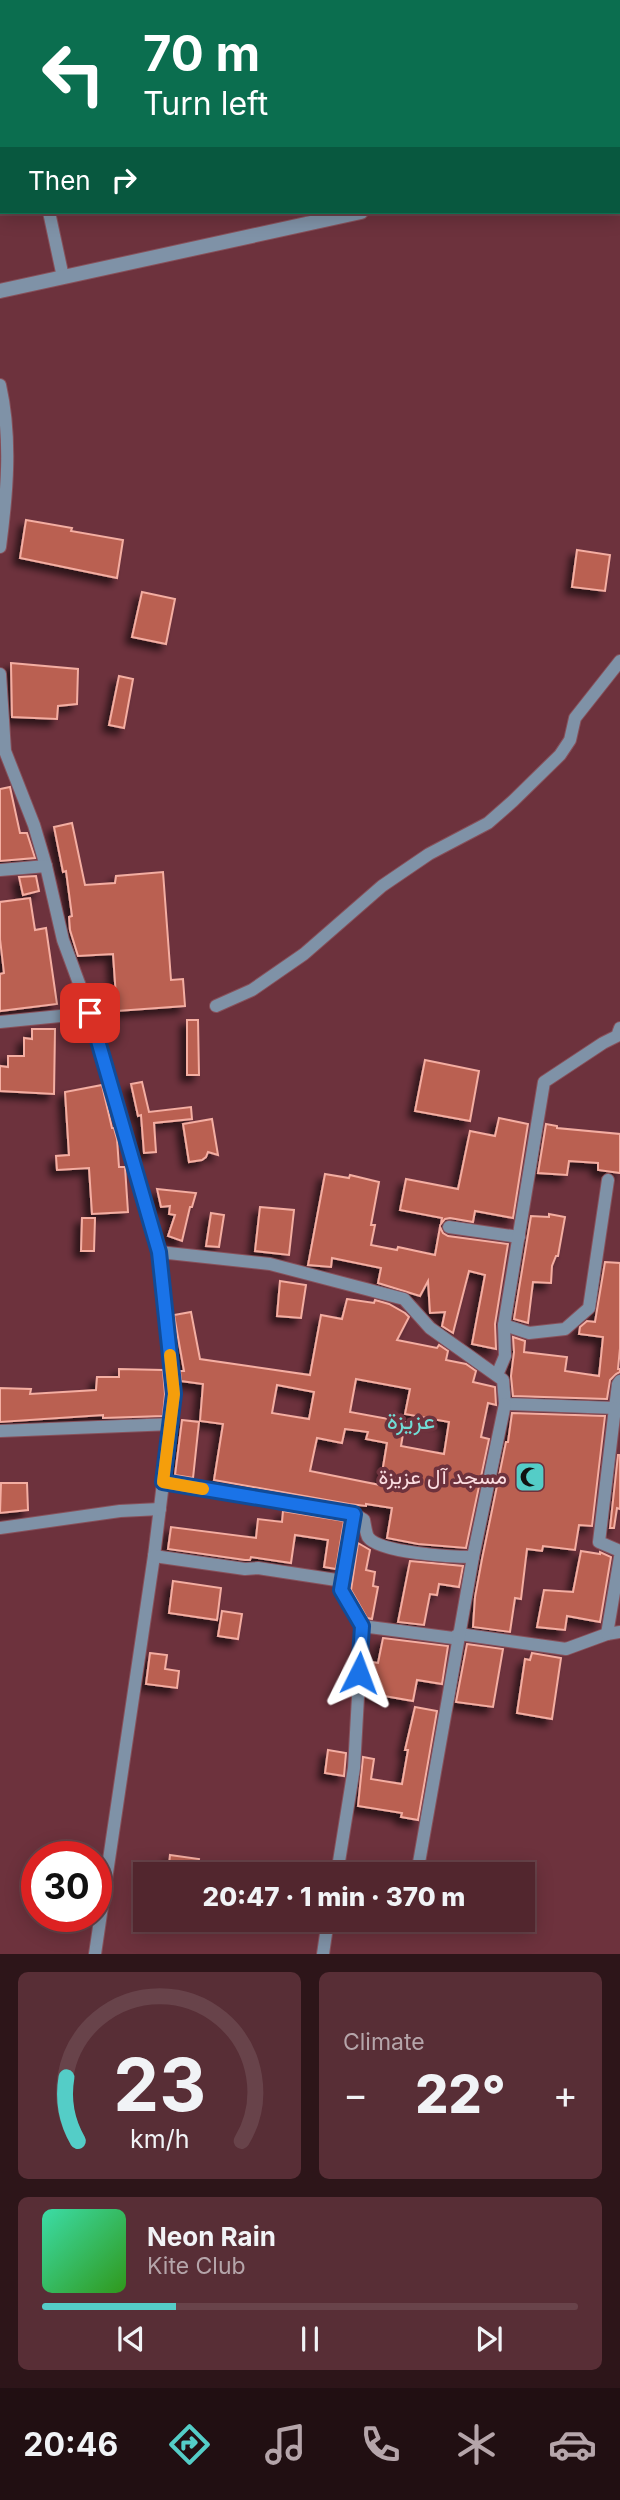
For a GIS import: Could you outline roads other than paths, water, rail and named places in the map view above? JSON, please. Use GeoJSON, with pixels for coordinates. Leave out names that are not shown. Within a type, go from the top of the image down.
{"type":"FeatureCollection","features":[{"type":"Feature","properties":{"kind":"street"},"geometry":{"type":"LineString","coordinates":[[49,214],[63,277]]}},
{"type":"Feature","properties":{"kind":"street"},"geometry":{"type":"LineString","coordinates":[[0,291],[352,214]]}},
{"type":"Feature","properties":{"kind":"street"},"geometry":{"type":"LineString","coordinates":[[0,385],[5,407],[7,492],[0,547]]}},
{"type":"Feature","properties":{"kind":"street"},"geometry":{"type":"LineString","coordinates":[[216,1006],[252,990],[304,954],[382,886],[429,854],[488,822],[513,802],[560,755],[570,740],[575,718],[620,662]]}},
{"type":"Feature","properties":{"kind":"street"},"geometry":{"type":"LineString","coordinates":[[0,674],[5,751],[34,825],[63,940],[90,1013],[159,1252],[174,1394],[154,1556],[95,1954]]}},
{"type":"Feature","properties":{"kind":"street"},"geometry":{"type":"LineString","coordinates":[[0,870],[46,866]]}},
{"type":"Feature","properties":{"kind":"street"},"geometry":{"type":"LineString","coordinates":[[0,1023],[90,1013]]}},
{"type":"Feature","properties":{"kind":"street"},"geometry":{"type":"LineString","coordinates":[[497,1375],[505,1356],[504,1325],[544,1082],[617,1036],[620,1028]]}},
{"type":"Feature","properties":{"kind":"street"},"geometry":{"type":"LineString","coordinates":[[504,1325],[529,1333],[565,1329],[589,1308],[608,1180]]}},
{"type":"Feature","properties":{"kind":"street"},"geometry":{"type":"LineString","coordinates":[[449,1227],[519,1237]]}},
{"type":"Feature","properties":{"kind":"street"},"geometry":{"type":"LineString","coordinates":[[159,1252],[270,1264],[404,1299],[429,1328],[503,1380],[505,1404],[473,1558],[418,1862]]}},
{"type":"Feature","properties":{"kind":"street"},"geometry":{"type":"LineString","coordinates":[[620,1381],[600,1542],[620,1551]]}},
{"type":"Feature","properties":{"kind":"street"},"geometry":{"type":"LineString","coordinates":[[505,1404],[615,1408]]}},
{"type":"Feature","properties":{"kind":"street"},"geometry":{"type":"LineString","coordinates":[[0,1431],[172,1424]]}},
{"type":"Feature","properties":{"kind":"street"},"geometry":{"type":"LineString","coordinates":[[163,1482],[354,1514],[364,1520],[368,1537],[379,1545],[435,1556],[473,1558]]}},
{"type":"Feature","properties":{"kind":"street"},"geometry":{"type":"LineString","coordinates":[[0,1528],[120,1510],[160,1509]]}},
{"type":"Feature","properties":{"kind":"street"},"geometry":{"type":"LineString","coordinates":[[339,1862],[354,1768],[362,1626],[341,1590],[354,1514]]}},
{"type":"Feature","properties":{"kind":"street"},"geometry":{"type":"LineString","coordinates":[[154,1556],[343,1581]]}},
{"type":"Feature","properties":{"kind":"street"},"geometry":{"type":"LineString","coordinates":[[362,1626],[453,1639],[459,1634],[566,1649],[613,1633],[620,1558]]}},
{"type":"Feature","properties":{"kind":"street"},"geometry":{"type":"LineString","coordinates":[[323,1954],[326,1932]]}},
{"type":"Feature","properties":{"kind":"place","name":"مسجد آل عزيزة"},"geometry":{"type":"Point","coordinates":[530,1477]}},
{"type":"Feature","properties":{"kind":"district","name":"عزيزة"},"geometry":{"type":"Point","coordinates":[411,1421]}}]}
